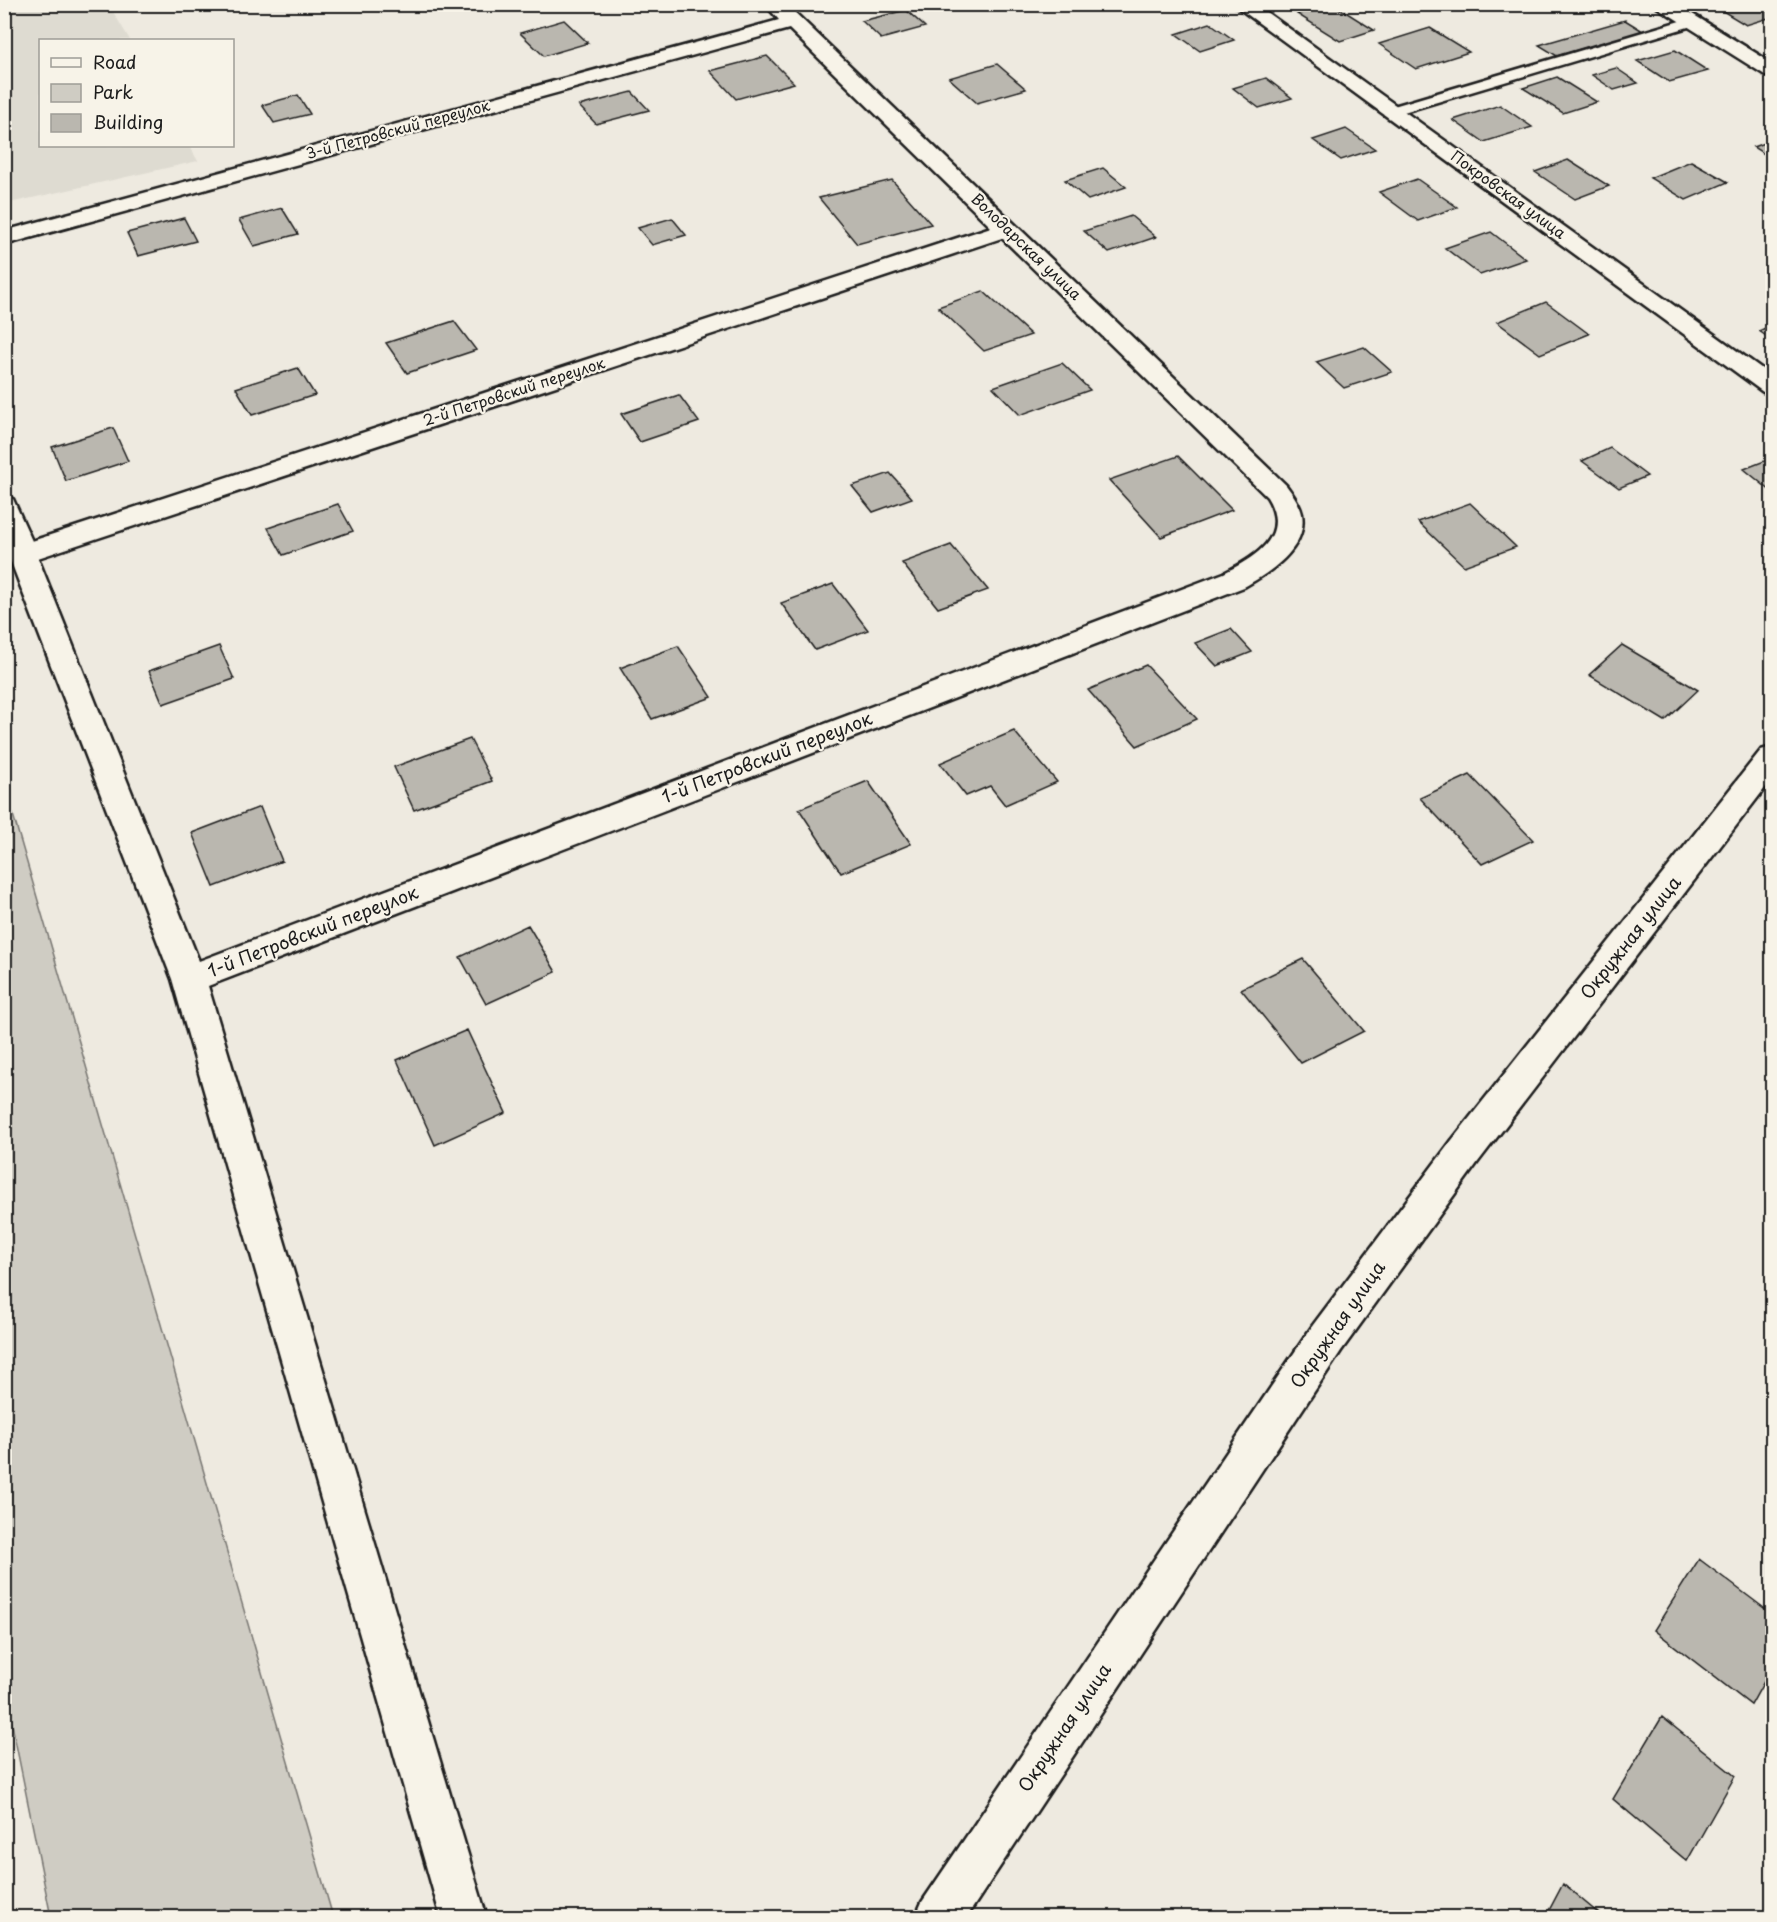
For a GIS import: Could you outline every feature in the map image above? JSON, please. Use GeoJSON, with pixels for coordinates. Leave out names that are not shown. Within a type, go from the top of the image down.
{"type":"FeatureCollection","features":[{"type":"Feature","properties":{"kind":"street","name":"Володарская улица"},"geometry":{"type":"LineString","coordinates":[[774,4],[1277,491]]}},
{"type":"Feature","properties":{"kind":"street","name":"Покровская улица"},"geometry":{"type":"LineString","coordinates":[[1242,4],[1773,387]]}},
{"type":"Feature","properties":{"kind":"street"},"geometry":{"type":"LineString","coordinates":[[1660,4],[1773,70]]}},
{"type":"Feature","properties":{"kind":"street","name":"3-й Петровский переулок"},"geometry":{"type":"LineString","coordinates":[[4,238],[792,22]]}},
{"type":"Feature","properties":{"kind":"street","name":"2-й Петровский переулок"},"geometry":{"type":"LineString","coordinates":[[22,554],[1007,229]]}},
{"type":"Feature","properties":{"kind":"street","name":"1-й Петровский переулок"},"geometry":{"type":"LineString","coordinates":[[189,979],[1234,580],[1266,564],[1284,540],[1289,515],[1277,491]]}},
{"type":"Feature","properties":{"kind":"street"},"geometry":{"type":"LineString","coordinates":[[4,505],[189,979],[464,1917]]}},
{"type":"Feature","properties":{"kind":"street","name":"Окружная улица"},"geometry":{"type":"LineString","coordinates":[[938,1917],[1327,1338],[1465,1151],[1773,758]]}},
{"type":"Feature","properties":{"kind":"lane"},"geometry":{"type":"LineString","coordinates":[[1392,111],[1690,22]]}},
{"type":"Feature","properties":{"kind":"shaded area"},"geometry":{"type":"Polygon","coordinates":[[[33,4],[109,5],[129,39],[39,39],[39,147],[190,147],[198,161],[5,204],[5,11],[33,4]]]}},
{"type":"Feature","properties":{"kind":"green space"},"geometry":{"type":"Polygon","coordinates":[[[4,787],[333,1917],[51,1917],[4,1685],[4,787]]]}},
{"type":"Feature","properties":{"kind":"building"},"geometry":{"type":"Polygon","coordinates":[[[1333,4],[1374,30],[1340,41],[1297,14],[1333,4]]]}},
{"type":"Feature","properties":{"kind":"building"},"geometry":{"type":"Polygon","coordinates":[[[1711,4],[1767,4],[1772,7],[1772,17],[1746,25],[1711,4]]]}},
{"type":"Feature","properties":{"kind":"building"},"geometry":{"type":"Polygon","coordinates":[[[906,10],[925,27],[881,39],[862,21],[906,10]]]}},
{"type":"Feature","properties":{"kind":"building"},"geometry":{"type":"Polygon","coordinates":[[[564,20],[588,43],[544,56],[520,33],[564,20]]]}},
{"type":"Feature","properties":{"kind":"building"},"geometry":{"type":"Polygon","coordinates":[[[1625,20],[1643,31],[1557,56],[1539,45],[1625,20]]]}},
{"type":"Feature","properties":{"kind":"building"},"geometry":{"type":"Polygon","coordinates":[[[1210,23],[1234,40],[1200,51],[1176,34],[1210,23]]]}},
{"type":"Feature","properties":{"kind":"building"},"geometry":{"type":"Polygon","coordinates":[[[1430,28],[1469,52],[1416,69],[1379,44],[1430,28]]]}},
{"type":"Feature","properties":{"kind":"building"},"geometry":{"type":"Polygon","coordinates":[[[1675,50],[1708,71],[1669,82],[1637,61],[1675,50]]]}},
{"type":"Feature","properties":{"kind":"building"},"geometry":{"type":"Polygon","coordinates":[[[767,56],[794,83],[736,99],[710,71],[767,56]]]}},
{"type":"Feature","properties":{"kind":"building"},"geometry":{"type":"Polygon","coordinates":[[[997,64],[1026,89],[977,103],[949,78],[997,64]]]}},
{"type":"Feature","properties":{"kind":"building"},"geometry":{"type":"Polygon","coordinates":[[[1616,68],[1638,83],[1614,90],[1592,75],[1616,68]]]}},
{"type":"Feature","properties":{"kind":"building"},"geometry":{"type":"Polygon","coordinates":[[[1557,77],[1597,102],[1563,113],[1523,88],[1557,77]]]}},
{"type":"Feature","properties":{"kind":"building"},"geometry":{"type":"Polygon","coordinates":[[[1266,78],[1292,98],[1259,108],[1233,88],[1266,78]]]}},
{"type":"Feature","properties":{"kind":"building"},"geometry":{"type":"Polygon","coordinates":[[[632,92],[649,110],[596,124],[579,106],[632,92]]]}},
{"type":"Feature","properties":{"kind":"building"},"geometry":{"type":"Polygon","coordinates":[[[298,95],[310,114],[274,123],[262,105],[298,95]]]}},
{"type":"Feature","properties":{"kind":"building"},"geometry":{"type":"Polygon","coordinates":[[[1500,105],[1532,127],[1484,142],[1453,120],[1500,105]]]}},
{"type":"Feature","properties":{"kind":"building"},"geometry":{"type":"Polygon","coordinates":[[[1346,129],[1375,149],[1341,160],[1313,140],[1346,129]]]}},
{"type":"Feature","properties":{"kind":"building"},"geometry":{"type":"Polygon","coordinates":[[[1772,140],[1772,159],[1753,147],[1772,140]]]}},
{"type":"Feature","properties":{"kind":"building"},"geometry":{"type":"Polygon","coordinates":[[[1568,160],[1609,186],[1575,199],[1535,172],[1568,160]]]}},
{"type":"Feature","properties":{"kind":"building"},"geometry":{"type":"Polygon","coordinates":[[[1691,161],[1728,182],[1686,200],[1650,178],[1691,161]]]}},
{"type":"Feature","properties":{"kind":"building"},"geometry":{"type":"Polygon","coordinates":[[[1103,168],[1126,187],[1088,200],[1065,180],[1103,168]]]}},
{"type":"Feature","properties":{"kind":"building"},"geometry":{"type":"Polygon","coordinates":[[[1417,179],[1457,207],[1418,221],[1379,192],[1417,179]]]}},
{"type":"Feature","properties":{"kind":"building"},"geometry":{"type":"Polygon","coordinates":[[[892,180],[931,224],[857,244],[819,198],[892,180]]]}},
{"type":"Feature","properties":{"kind":"building"},"geometry":{"type":"Polygon","coordinates":[[[282,208],[298,234],[254,246],[239,220],[282,208]]]}},
{"type":"Feature","properties":{"kind":"building"},"geometry":{"type":"Polygon","coordinates":[[[1131,216],[1156,237],[1109,253],[1084,231],[1131,216]]]}},
{"type":"Feature","properties":{"kind":"building"},"geometry":{"type":"Polygon","coordinates":[[[184,218],[196,241],[138,256],[127,233],[184,218]]]}},
{"type":"Feature","properties":{"kind":"building"},"geometry":{"type":"Polygon","coordinates":[[[672,218],[686,235],[652,245],[638,228],[672,218]]]}},
{"type":"Feature","properties":{"kind":"building"},"geometry":{"type":"Polygon","coordinates":[[[1491,232],[1526,259],[1480,275],[1445,248],[1491,232]]]}},
{"type":"Feature","properties":{"kind":"building"},"geometry":{"type":"Polygon","coordinates":[[[983,291],[1031,335],[984,351],[938,307],[983,291]]]}},
{"type":"Feature","properties":{"kind":"building"},"geometry":{"type":"Polygon","coordinates":[[[1546,302],[1589,334],[1540,354],[1497,322],[1546,302]]]}},
{"type":"Feature","properties":{"kind":"building"},"geometry":{"type":"Polygon","coordinates":[[[454,321],[476,350],[407,373],[386,343],[454,321]]]}},
{"type":"Feature","properties":{"kind":"building"},"geometry":{"type":"Polygon","coordinates":[[[1772,325],[1772,340],[1759,331],[1772,325]]]}},
{"type":"Feature","properties":{"kind":"building"},"geometry":{"type":"Polygon","coordinates":[[[1364,347],[1392,372],[1344,388],[1316,362],[1364,347]]]}},
{"type":"Feature","properties":{"kind":"building"},"geometry":{"type":"Polygon","coordinates":[[[1062,363],[1090,390],[1020,415],[993,387],[1062,363]]]}},
{"type":"Feature","properties":{"kind":"building"},"geometry":{"type":"Polygon","coordinates":[[[298,368],[315,395],[252,415],[236,388],[298,368]]]}},
{"type":"Feature","properties":{"kind":"building"},"geometry":{"type":"Polygon","coordinates":[[[679,395],[699,422],[640,442],[621,414],[679,395]]]}},
{"type":"Feature","properties":{"kind":"building"},"geometry":{"type":"Polygon","coordinates":[[[113,428],[128,461],[66,481],[52,447],[113,428]]]}},
{"type":"Feature","properties":{"kind":"building"},"geometry":{"type":"Polygon","coordinates":[[[1610,448],[1647,476],[1619,488],[1582,461],[1610,448]]]}},
{"type":"Feature","properties":{"kind":"building"},"geometry":{"type":"Polygon","coordinates":[[[1178,456],[1232,510],[1161,537],[1109,480],[1178,456]]]}},
{"type":"Feature","properties":{"kind":"building"},"geometry":{"type":"Polygon","coordinates":[[[1772,458],[1772,492],[1744,469],[1772,458]]]}},
{"type":"Feature","properties":{"kind":"building"},"geometry":{"type":"Polygon","coordinates":[[[890,473],[912,498],[873,512],[852,486],[890,473]]]}},
{"type":"Feature","properties":{"kind":"building"},"geometry":{"type":"Polygon","coordinates":[[[1470,503],[1516,547],[1464,566],[1418,522],[1470,503]]]}},
{"type":"Feature","properties":{"kind":"building"},"geometry":{"type":"Polygon","coordinates":[[[338,504],[353,531],[283,555],[268,528],[338,504]]]}},
{"type":"Feature","properties":{"kind":"building"},"geometry":{"type":"Polygon","coordinates":[[[951,545],[988,590],[938,608],[902,563],[951,545]]]}},
{"type":"Feature","properties":{"kind":"building"},"geometry":{"type":"Polygon","coordinates":[[[833,584],[868,630],[815,650],[781,603],[833,584]]]}},
{"type":"Feature","properties":{"kind":"building"},"geometry":{"type":"Polygon","coordinates":[[[1231,629],[1252,652],[1217,666],[1195,643],[1231,629]]]}},
{"type":"Feature","properties":{"kind":"building"},"geometry":{"type":"Polygon","coordinates":[[[1622,645],[1698,690],[1665,721],[1589,675],[1622,645]]]}},
{"type":"Feature","properties":{"kind":"building"},"geometry":{"type":"Polygon","coordinates":[[[219,646],[234,679],[163,704],[149,671],[219,646]]]}},
{"type":"Feature","properties":{"kind":"building"},"geometry":{"type":"Polygon","coordinates":[[[678,646],[712,697],[652,719],[620,668],[678,646]]]}},
{"type":"Feature","properties":{"kind":"building"},"geometry":{"type":"Polygon","coordinates":[[[1146,665],[1197,719],[1137,746],[1088,690],[1146,665]]]}},
{"type":"Feature","properties":{"kind":"building"},"geometry":{"type":"Polygon","coordinates":[[[1014,731],[1057,782],[1005,805],[990,786],[966,796],[940,763],[1014,731]]]}},
{"type":"Feature","properties":{"kind":"building"},"geometry":{"type":"Polygon","coordinates":[[[470,739],[492,781],[414,810],[394,767],[470,739]]]}},
{"type":"Feature","properties":{"kind":"building"},"geometry":{"type":"Polygon","coordinates":[[[1470,775],[1533,840],[1482,864],[1420,798],[1470,775]]]}},
{"type":"Feature","properties":{"kind":"building"},"geometry":{"type":"Polygon","coordinates":[[[868,781],[911,844],[841,873],[799,809],[868,781]]]}},
{"type":"Feature","properties":{"kind":"building"},"geometry":{"type":"Polygon","coordinates":[[[260,807],[282,861],[214,887],[192,833],[260,807]]]}},
{"type":"Feature","properties":{"kind":"building"},"geometry":{"type":"Polygon","coordinates":[[[528,925],[556,972],[486,1004],[460,957],[528,925]]]}},
{"type":"Feature","properties":{"kind":"building"},"geometry":{"type":"Polygon","coordinates":[[[1303,959],[1364,1031],[1301,1063],[1241,989],[1303,959]]]}},
{"type":"Feature","properties":{"kind":"building"},"geometry":{"type":"Polygon","coordinates":[[[467,1030],[506,1113],[435,1145],[397,1060],[467,1030]]]}},
{"type":"Feature","properties":{"kind":"building"},"geometry":{"type":"Polygon","coordinates":[[[1699,1559],[1772,1614],[1772,1667],[1751,1705],[1654,1630],[1699,1559]]]}},
{"type":"Feature","properties":{"kind":"building"},"geometry":{"type":"Polygon","coordinates":[[[1662,1717],[1735,1776],[1687,1861],[1613,1799],[1662,1717]]]}},
{"type":"Feature","properties":{"kind":"building"},"geometry":{"type":"Polygon","coordinates":[[[1563,1884],[1604,1918],[1545,1918],[1563,1884]]]}}]}
